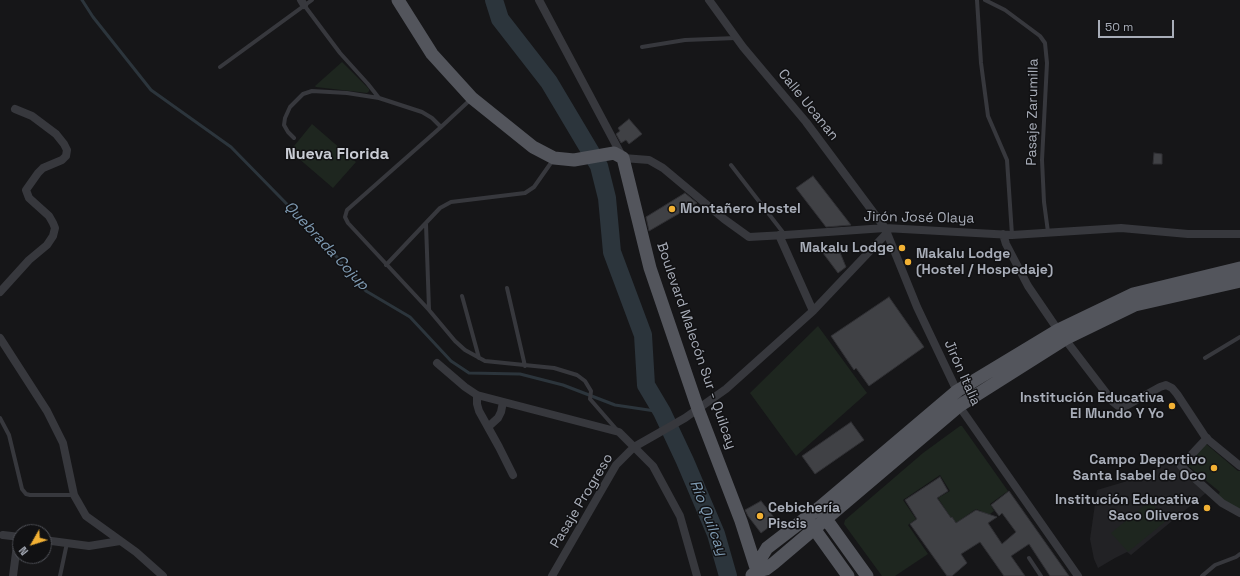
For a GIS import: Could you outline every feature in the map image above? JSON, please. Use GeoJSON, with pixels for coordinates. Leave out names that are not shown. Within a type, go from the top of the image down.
{"type":"FeatureCollection","features":[{"type":"Feature","properties":{"kind":"main road"},"geometry":{"type":"LineString","coordinates":[[398,0],[432,54],[472,98],[533,147],[554,158],[574,160],[619,156]]}},
{"type":"Feature","properties":{"kind":"main road","name":"Boulevard Malecón Sur - Quilcay"},"geometry":{"type":"LineString","coordinates":[[619,156],[650,268],[698,409],[741,521],[756,574]]}},
{"type":"Feature","properties":{"kind":"main road"},"geometry":{"type":"LineString","coordinates":[[1164,292],[1240,268]]}},
{"type":"Feature","properties":{"kind":"main road"},"geometry":{"type":"LineString","coordinates":[[756,574],[774,563],[814,529],[822,514],[957,391],[1133,294],[1164,292],[1240,281]]}},
{"type":"Feature","properties":{"kind":"main road"},"geometry":{"type":"LineString","coordinates":[[756,574],[761,558],[767,548],[807,518],[822,514],[959,406],[1061,335]]}},
{"type":"Feature","properties":{"kind":"main road"},"geometry":{"type":"LineString","coordinates":[[822,514],[867,576]]}},
{"type":"Feature","properties":{"kind":"main road"},"geometry":{"type":"LineString","coordinates":[[807,518],[848,576]]}},
{"type":"Feature","properties":{"kind":"street","name":"Boulevard Malecón Sur - Quilcay"},"geometry":{"type":"LineString","coordinates":[[539,0],[619,156]]}},
{"type":"Feature","properties":{"kind":"street","name":"Calle Ucanan"},"geometry":{"type":"LineString","coordinates":[[709,0],[736,38],[806,122],[886,230]]}},
{"type":"Feature","properties":{"kind":"street"},"geometry":{"type":"LineString","coordinates":[[0,292],[53,236],[55,228],[53,222],[49,216],[29,198],[26,190],[43,168],[62,160],[66,156],[67,150],[56,134],[32,116],[15,109]]}},
{"type":"Feature","properties":{"kind":"street","name":"Jirón José Olaya"},"geometry":{"type":"LineString","coordinates":[[619,156],[650,160],[663,168],[724,219],[749,237],[886,230],[1012,235],[1121,228],[1188,234],[1240,234]]}},
{"type":"Feature","properties":{"kind":"street","name":"Jirón José Olaya"},"geometry":{"type":"LineString","coordinates":[[685,418],[726,389],[813,311],[886,230]]}},
{"type":"Feature","properties":{"kind":"street","name":"Jirón Italia"},"geometry":{"type":"LineString","coordinates":[[886,230],[917,307],[957,391],[959,406],[1078,576]]}},
{"type":"Feature","properties":{"kind":"street"},"geometry":{"type":"LineString","coordinates":[[1003,234],[1006,244],[1028,286],[1061,335],[1113,402],[1118,406],[1124,407],[1160,387],[1166,385],[1172,388],[1207,438],[1240,466]]}},
{"type":"Feature","properties":{"kind":"street"},"geometry":{"type":"LineString","coordinates":[[782,235],[813,311]]}},
{"type":"Feature","properties":{"kind":"street"},"geometry":{"type":"LineString","coordinates":[[0,338],[48,411],[64,443],[74,495],[86,516],[136,552],[163,576]]}},
{"type":"Feature","properties":{"kind":"street"},"geometry":{"type":"LineString","coordinates":[[437,363],[465,387],[478,395],[619,432],[640,444],[680,516],[697,576]]}},
{"type":"Feature","properties":{"kind":"street"},"geometry":{"type":"LineString","coordinates":[[478,395],[477,404],[479,411],[513,475]]}},
{"type":"Feature","properties":{"kind":"street"},"geometry":{"type":"LineString","coordinates":[[488,427],[498,418],[503,402]]}},
{"type":"Feature","properties":{"kind":"street","name":"Pasaje Progreso"},"geometry":{"type":"LineString","coordinates":[[552,576],[616,465],[640,444],[685,418]]}},
{"type":"Feature","properties":{"kind":"street"},"geometry":{"type":"LineString","coordinates":[[1207,438],[1181,466],[1222,503],[1240,513]]}},
{"type":"Feature","properties":{"kind":"street"},"geometry":{"type":"LineString","coordinates":[[3,535],[12,536]]}},
{"type":"Feature","properties":{"kind":"street"},"geometry":{"type":"LineString","coordinates":[[52,541],[89,546],[120,541]]}},
{"type":"Feature","properties":{"kind":"street"},"geometry":{"type":"LineString","coordinates":[[13,576],[15,564]]}},
{"type":"Feature","properties":{"kind":"lane"},"geometry":{"type":"LineString","coordinates":[[220,67],[302,3],[312,0]]}},
{"type":"Feature","properties":{"kind":"lane"},"geometry":{"type":"LineString","coordinates":[[977,0],[981,64],[988,116],[1008,160],[1012,235]]}},
{"type":"Feature","properties":{"kind":"lane","name":"Pasaje Zarumilla"},"geometry":{"type":"LineString","coordinates":[[985,0],[1005,10],[1040,36],[1045,43],[1047,63],[1042,160],[1044,202],[1048,232]]}},
{"type":"Feature","properties":{"kind":"lane"},"geometry":{"type":"LineString","coordinates":[[302,3],[340,53],[379,98]]}},
{"type":"Feature","properties":{"kind":"lane"},"geometry":{"type":"LineString","coordinates":[[642,47],[685,40],[736,38]]}},
{"type":"Feature","properties":{"kind":"lane"},"geometry":{"type":"LineString","coordinates":[[294,138],[284,125],[285,118],[290,107],[307,92],[324,91],[379,98],[422,112],[432,118],[441,127]]}},
{"type":"Feature","properties":{"kind":"lane"},"geometry":{"type":"LineString","coordinates":[[472,98],[347,210],[346,216],[348,224],[429,310],[455,341],[465,350],[485,361],[554,368],[576,375],[585,382],[591,390],[590,399],[619,432]]}},
{"type":"Feature","properties":{"kind":"lane"},"geometry":{"type":"LineString","coordinates":[[386,265],[440,208],[451,202],[525,193],[534,187],[554,158]]}},
{"type":"Feature","properties":{"kind":"lane"},"geometry":{"type":"LineString","coordinates":[[731,166],[782,235]]}},
{"type":"Feature","properties":{"kind":"lane"},"geometry":{"type":"LineString","coordinates":[[426,224],[429,310]]}},
{"type":"Feature","properties":{"kind":"lane"},"geometry":{"type":"LineString","coordinates":[[507,288],[526,366]]}},
{"type":"Feature","properties":{"kind":"lane"},"geometry":{"type":"LineString","coordinates":[[462,296],[479,359]]}},
{"type":"Feature","properties":{"kind":"lane"},"geometry":{"type":"LineString","coordinates":[[1205,358],[1240,337]]}},
{"type":"Feature","properties":{"kind":"lane"},"geometry":{"type":"LineString","coordinates":[[0,418],[9,435],[22,489],[26,494],[74,495]]}},
{"type":"Feature","properties":{"kind":"lane"},"geometry":{"type":"LineString","coordinates":[[60,576],[67,543]]}},
{"type":"Feature","properties":{"kind":"lane"},"geometry":{"type":"LineString","coordinates":[[1202,576],[1216,565],[1240,554]]}},
{"type":"Feature","properties":{"kind":"lane"},"geometry":{"type":"LineString","coordinates":[[1029,558],[1042,576]]}},
{"type":"Feature","properties":{"kind":"shaded area"},"geometry":{"type":"Polygon","coordinates":[[[342,62],[369,89],[367,93],[315,86],[342,62]]]}},
{"type":"Feature","properties":{"kind":"shaded area"},"geometry":{"type":"Polygon","coordinates":[[[312,124],[356,162],[333,188],[290,151],[312,124]]]}},
{"type":"Feature","properties":{"kind":"shaded area"},"geometry":{"type":"Polygon","coordinates":[[[818,326],[867,393],[796,456],[750,393],[818,326]]]}},
{"type":"Feature","properties":{"kind":"shaded area"},"geometry":{"type":"Polygon","coordinates":[[[962,426],[1008,491],[990,504],[994,511],[986,517],[981,511],[976,509],[956,523],[938,498],[950,491],[940,475],[903,500],[916,519],[908,525],[928,554],[895,576],[882,576],[844,524],[845,520],[923,453],[962,426]]]}},
{"type":"Feature","properties":{"kind":"shaded area"},"geometry":{"type":"Polygon","coordinates":[[[1205,443],[1238,471],[1240,471],[1240,510],[1217,496],[1220,492],[1187,465],[1205,443]]]}},
{"type":"Feature","properties":{"kind":"shaded area"},"geometry":{"type":"Polygon","coordinates":[[[1169,459],[1207,492],[1131,555],[1127,552],[1098,568],[1094,559],[1090,539],[1097,490],[1151,474],[1169,459]]]}},
{"type":"Feature","properties":{"kind":"shaded area"},"geometry":{"type":"Polygon","coordinates":[[[1150,501],[1166,521],[1128,552],[1111,533],[1150,501]]]}},
{"type":"Feature","properties":{"kind":"building"},"geometry":{"type":"Polygon","coordinates":[[[629,119],[642,134],[629,144],[626,140],[621,143],[616,134],[620,131],[618,128],[629,119]]]}},
{"type":"Feature","properties":{"kind":"building"},"geometry":{"type":"Polygon","coordinates":[[[1154,153],[1162,154],[1162,164],[1153,164],[1154,153]]]}},
{"type":"Feature","properties":{"kind":"building"},"geometry":{"type":"Polygon","coordinates":[[[813,176],[851,225],[826,227],[796,188],[813,176]]]}},
{"type":"Feature","properties":{"kind":"building","name":"Montañero Hostel"},"geometry":{"type":"Polygon","coordinates":[[[685,193],[697,203],[649,231],[646,217],[685,193]]]}},
{"type":"Feature","properties":{"kind":"building"},"geometry":{"type":"Polygon","coordinates":[[[839,250],[846,267],[838,273],[823,253],[839,250]]]}},
{"type":"Feature","properties":{"kind":"building"},"geometry":{"type":"Polygon","coordinates":[[[889,297],[924,347],[869,386],[856,368],[854,370],[831,336],[889,297]]]}},
{"type":"Feature","properties":{"kind":"building"},"geometry":{"type":"Polygon","coordinates":[[[851,422],[864,440],[815,474],[802,456],[851,422]]]}},
{"type":"Feature","properties":{"kind":"building"},"geometry":{"type":"Polygon","coordinates":[[[940,477],[948,491],[937,498],[951,518],[952,517],[956,523],[976,510],[997,517],[988,523],[1002,544],[1016,532],[1002,513],[999,516],[991,505],[1009,491],[1069,576],[1050,576],[1029,544],[1011,556],[1025,576],[1004,576],[980,542],[961,554],[967,563],[952,576],[947,576],[910,524],[917,519],[905,500],[940,477]]]}},
{"type":"Feature","properties":{"kind":"building","name":"Cebichería Piscis"},"geometry":{"type":"Polygon","coordinates":[[[761,501],[777,521],[761,533],[745,510],[761,501]]]}},
{"type":"Feature","properties":{"kind":"waterway","name":"Quebrada Cojup"},"geometry":{"type":"LineString","coordinates":[[82,0],[93,17],[151,90],[231,147],[324,242],[366,291],[410,317],[451,361],[469,373],[520,374],[563,385],[615,405],[662,412]]}},
{"type":"Feature","properties":{"kind":"waterway","name":"Río Quilcay"},"geometry":{"type":"LineString","coordinates":[[494,0],[500,19],[549,82],[599,166],[607,198],[612,252],[643,335],[646,385],[662,412],[685,461],[716,534],[728,576]]}},
{"type":"Feature","properties":{"kind":"place","name":"Montañero Hostel"},"geometry":{"type":"Point","coordinates":[672,209]}},
{"type":"Feature","properties":{"kind":"place","name":"Makalu Lodge"},"geometry":{"type":"Point","coordinates":[902,248]}},
{"type":"Feature","properties":{"kind":"place","name":"Makalu Lodge (Hostel / Hospedaje)"},"geometry":{"type":"Point","coordinates":[908,262]}},
{"type":"Feature","properties":{"kind":"place","name":"Institución Educativa El Mundo Y Yo"},"geometry":{"type":"Point","coordinates":[1172,406]}},
{"type":"Feature","properties":{"kind":"place","name":"Campo Deportivo Santa Isabel de Oco"},"geometry":{"type":"Point","coordinates":[1214,468]}},
{"type":"Feature","properties":{"kind":"place","name":"Institución Educativa Saco Oliveros"},"geometry":{"type":"Point","coordinates":[1207,508]}},
{"type":"Feature","properties":{"kind":"place","name":"Cebichería Piscis"},"geometry":{"type":"Point","coordinates":[760,516]}},
{"type":"Feature","properties":{"kind":"district","name":"Nueva Florida"},"geometry":{"type":"Point","coordinates":[337,155]}}]}
